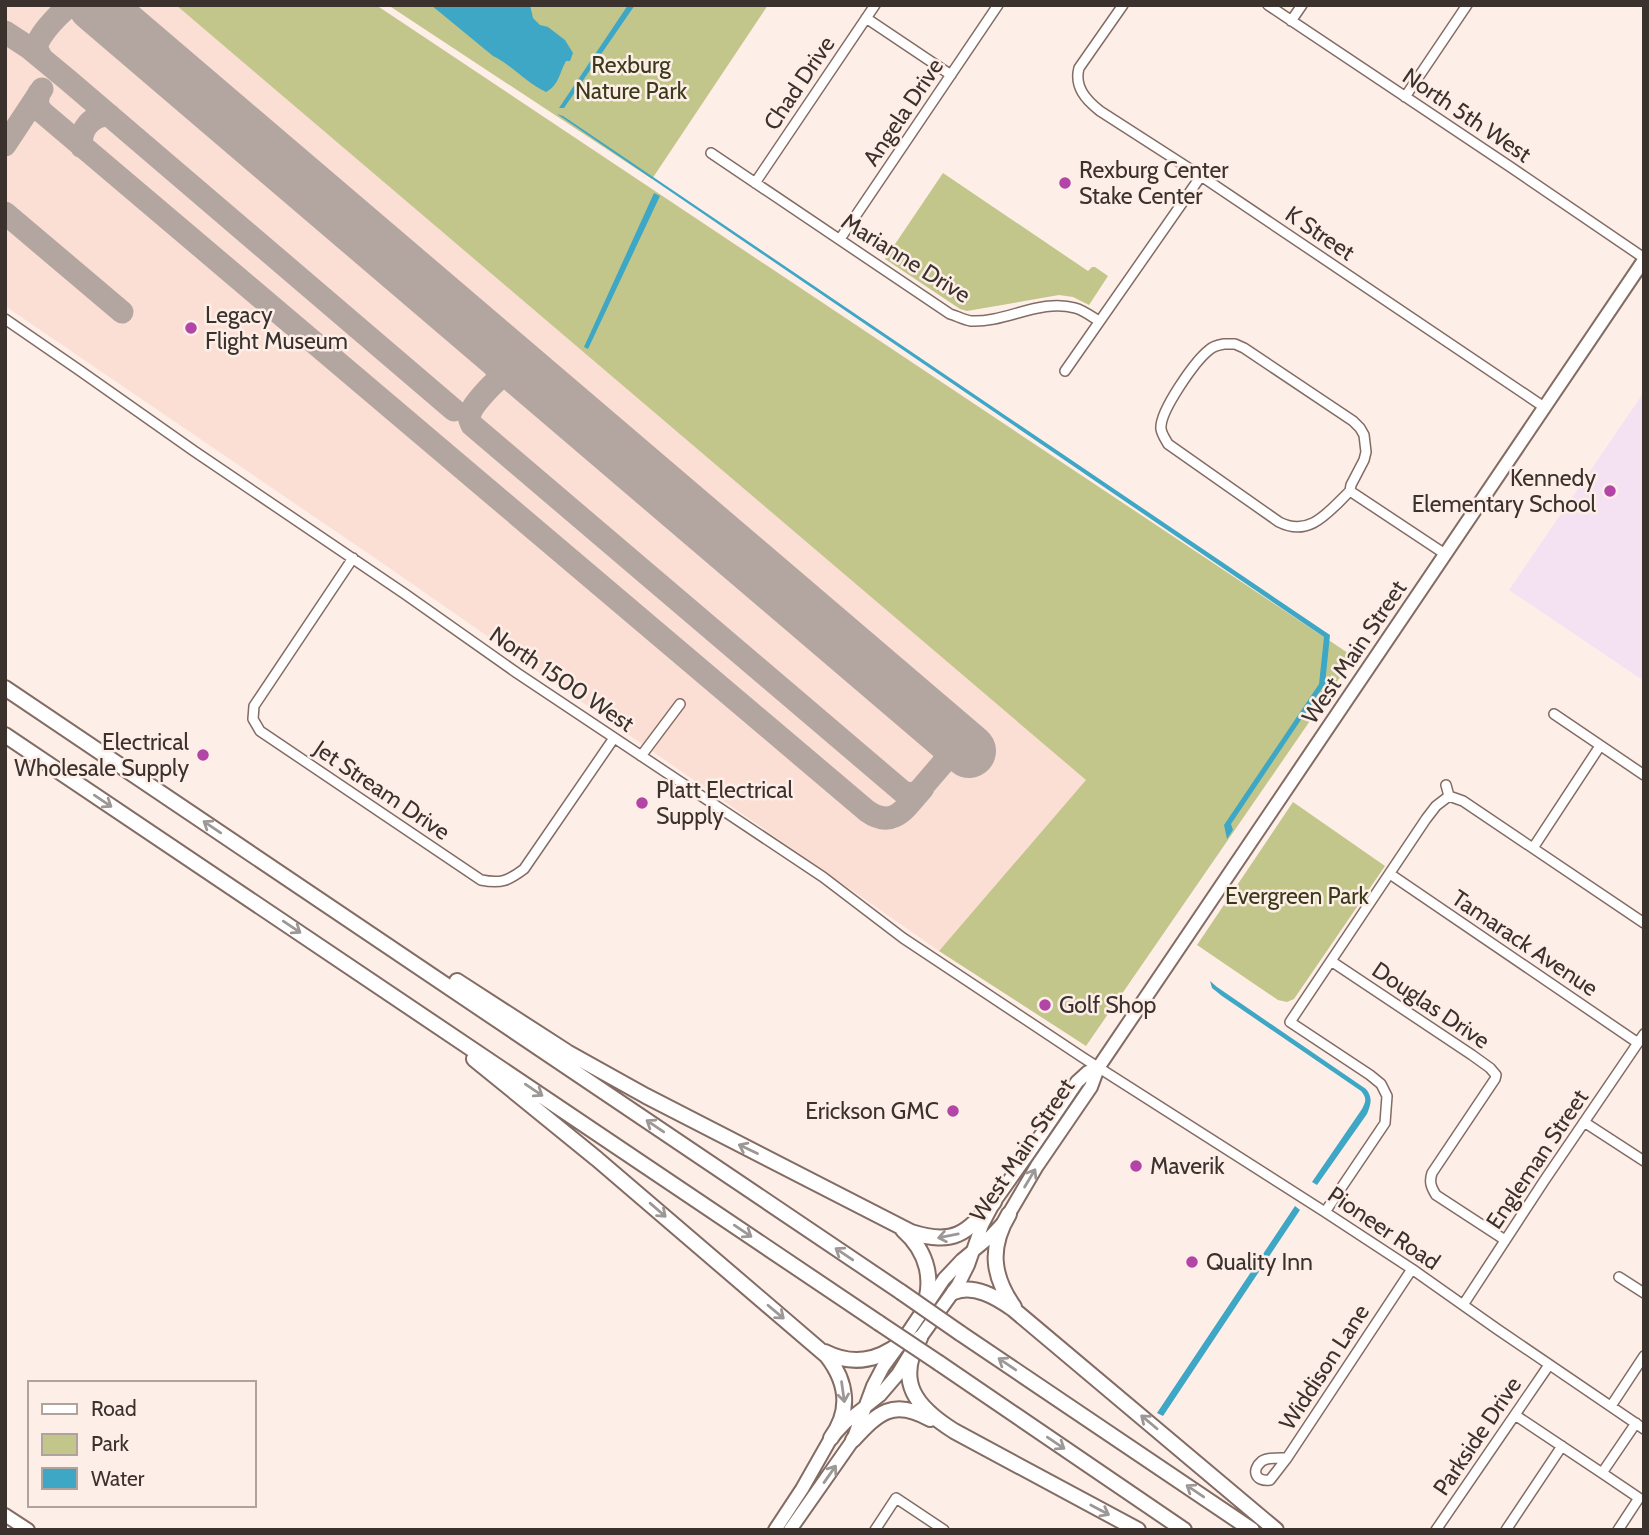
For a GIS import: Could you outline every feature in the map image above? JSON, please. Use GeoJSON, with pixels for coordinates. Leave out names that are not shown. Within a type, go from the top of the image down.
{"type":"FeatureCollection","features":[{"type":"Feature","properties":{"kind":"highway"},"geometry":{"type":"LineString","coordinates":[[5,688],[1252,1530]]}},
{"type":"Feature","properties":{"kind":"highway"},"geometry":{"type":"LineString","coordinates":[[5,735],[1184,1530]]}},
{"type":"Feature","properties":{"kind":"highway"},"geometry":{"type":"LineString","coordinates":[[268,865],[392,939],[597,1069],[893,1223],[921,1235],[950,1237],[969,1228],[994,1202]]}},
{"type":"Feature","properties":{"kind":"highway"},"geometry":{"type":"LineString","coordinates":[[396,997],[597,1159],[821,1349],[838,1372],[845,1393],[842,1417],[831,1438]]}},
{"type":"Feature","properties":{"kind":"highway"},"geometry":{"type":"LineString","coordinates":[[1009,1214],[1000,1231],[995,1262],[1004,1291],[1022,1316]]}},
{"type":"Feature","properties":{"kind":"highway"},"geometry":{"type":"LineString","coordinates":[[893,1223],[912,1240],[927,1265],[929,1283],[922,1312]]}},
{"type":"Feature","properties":{"kind":"highway"},"geometry":{"type":"LineString","coordinates":[[954,1292],[967,1289],[982,1293],[1003,1302],[1022,1316],[1276,1530]]}},
{"type":"Feature","properties":{"kind":"highway"},"geometry":{"type":"LineString","coordinates":[[920,1338],[911,1360],[911,1388],[923,1408],[954,1431]]}},
{"type":"Feature","properties":{"kind":"highway"},"geometry":{"type":"LineString","coordinates":[[821,1349],[844,1359],[863,1360],[880,1356],[901,1343]]}},
{"type":"Feature","properties":{"kind":"highway"},"geometry":{"type":"LineString","coordinates":[[852,1440],[877,1415],[897,1409],[917,1412],[1138,1530]]}},
{"type":"Feature","properties":{"kind":"main road","name":"West Main Street"},"geometry":{"type":"LineString","coordinates":[[790,1530],[852,1440],[878,1377],[944,1279],[962,1259],[991,1236],[1009,1214],[1037,1166],[1091,1087],[1098,1068],[1644,259]]}},
{"type":"Feature","properties":{"kind":"main road","name":"West Main Street"},"geometry":{"type":"LineString","coordinates":[[775,1530],[831,1438],[893,1381],[954,1292],[994,1202],[1077,1083],[1084,1075],[1098,1068]]}},
{"type":"Feature","properties":{"kind":"main road"},"geometry":{"type":"LineString","coordinates":[[5,1515],[28,1530]]}},
{"type":"Feature","properties":{"kind":"street","name":"Chad Drive"},"geometry":{"type":"LineString","coordinates":[[755,183],[875,5]]}},
{"type":"Feature","properties":{"kind":"street","name":"Angela Drive"},"geometry":{"type":"LineString","coordinates":[[840,239],[999,5]]}},
{"type":"Feature","properties":{"kind":"street","name":"K Street"},"geometry":{"type":"LineString","coordinates":[[1123,5],[1080,68],[1080,87],[1088,101],[1544,407]]}},
{"type":"Feature","properties":{"kind":"street","name":"North 5th West"},"geometry":{"type":"LineString","coordinates":[[1268,5],[1644,259]]}},
{"type":"Feature","properties":{"kind":"street"},"geometry":{"type":"LineString","coordinates":[[1291,21],[1302,5]]}},
{"type":"Feature","properties":{"kind":"street"},"geometry":{"type":"LineString","coordinates":[[1405,97],[1467,5]]}},
{"type":"Feature","properties":{"kind":"street"},"geometry":{"type":"LineString","coordinates":[[866,18],[951,75]]}},
{"type":"Feature","properties":{"kind":"street","name":"Marianne Drive"},"geometry":{"type":"LineString","coordinates":[[711,153],[950,314],[971,321],[985,320],[1055,306],[1077,308],[1099,321]]}},
{"type":"Feature","properties":{"kind":"street"},"geometry":{"type":"LineString","coordinates":[[1065,371],[1201,176]]}},
{"type":"Feature","properties":{"kind":"street","name":"North 1500 West"},"geometry":{"type":"LineString","coordinates":[[5,319],[517,673],[824,877],[903,938],[1098,1068]]}},
{"type":"Feature","properties":{"kind":"street"},"geometry":{"type":"LineString","coordinates":[[1235,344],[1353,421],[1364,435],[1366,452],[1350,491],[1308,526],[1293,528],[1279,522],[1168,444],[1161,428],[1162,421],[1179,386],[1197,361],[1215,346],[1235,344]]}},
{"type":"Feature","properties":{"kind":"street"},"geometry":{"type":"LineString","coordinates":[[1350,491],[1446,554]]}},
{"type":"Feature","properties":{"kind":"street","name":"Jet Stream Drive"},"geometry":{"type":"LineString","coordinates":[[354,558],[254,706],[253,719],[260,731],[481,880],[497,883],[512,878],[524,869],[614,738]]}},
{"type":"Feature","properties":{"kind":"street"},"geometry":{"type":"LineString","coordinates":[[641,756],[680,704]]}},
{"type":"Feature","properties":{"kind":"street"},"geometry":{"type":"LineString","coordinates":[[1554,715],[1644,775]]}},
{"type":"Feature","properties":{"kind":"street"},"geometry":{"type":"LineString","coordinates":[[1533,848],[1600,746]]}},
{"type":"Feature","properties":{"kind":"street"},"geometry":{"type":"LineString","coordinates":[[1446,785],[1449,796]]}},
{"type":"Feature","properties":{"kind":"street"},"geometry":{"type":"LineString","coordinates":[[1449,796],[1462,801],[1644,923]]}},
{"type":"Feature","properties":{"kind":"street"},"geometry":{"type":"LineString","coordinates":[[1325,1212],[1385,1123],[1387,1096],[1381,1084],[1370,1075],[1290,1022],[1436,806],[1449,796]]}},
{"type":"Feature","properties":{"kind":"street","name":"Tamarack Avenue"},"geometry":{"type":"LineString","coordinates":[[1390,874],[1641,1039]]}},
{"type":"Feature","properties":{"kind":"street","name":"Douglas Drive"},"geometry":{"type":"LineString","coordinates":[[1331,961],[1472,1055],[1496,1075],[1430,1180],[1436,1195],[1505,1240]]}},
{"type":"Feature","properties":{"kind":"street","name":"Engleman Street"},"geometry":{"type":"LineString","coordinates":[[1463,1305],[1641,1039]]}},
{"type":"Feature","properties":{"kind":"street","name":"Pioneer Road"},"geometry":{"type":"LineString","coordinates":[[1098,1068],[1412,1269],[1640,1426]]}},
{"type":"Feature","properties":{"kind":"street"},"geometry":{"type":"LineString","coordinates":[[1584,1122],[1644,1161]]}},
{"type":"Feature","properties":{"kind":"street","name":"Widdison Lane"},"geometry":{"type":"LineString","coordinates":[[1287,1458],[1412,1269]]}},
{"type":"Feature","properties":{"kind":"street"},"geometry":{"type":"LineString","coordinates":[[1619,1277],[1644,1293]]}},
{"type":"Feature","properties":{"kind":"street"},"geometry":{"type":"LineString","coordinates":[[1611,1406],[1644,1356]]}},
{"type":"Feature","properties":{"kind":"street","name":"Parkside Drive"},"geometry":{"type":"LineString","coordinates":[[1436,1530],[1549,1365]]}},
{"type":"Feature","properties":{"kind":"street"},"geometry":{"type":"LineString","coordinates":[[1515,1415],[1639,1498],[1618,1530]]}},
{"type":"Feature","properties":{"kind":"street"},"geometry":{"type":"LineString","coordinates":[[1602,1473],[1640,1426]]}},
{"type":"Feature","properties":{"kind":"street"},"geometry":{"type":"LineString","coordinates":[[1506,1530],[1562,1446]]}},
{"type":"Feature","properties":{"kind":"street"},"geometry":{"type":"LineString","coordinates":[[875,1530],[896,1499],[944,1530]]}},
{"type":"Feature","properties":{"kind":"shaded area"},"geometry":{"type":"Polygon","coordinates":[[[5,5],[176,5],[1087,780],[939,951],[388,567],[5,306],[5,5]]]}},
{"type":"Feature","properties":{"kind":"shaded area","name":"Kennedy Elementary School"},"geometry":{"type":"Polygon","coordinates":[[[1644,392],[1644,681],[1509,590],[1644,392]]]}},
{"type":"Feature","properties":{"kind":"green space"},"geometry":{"type":"Polygon","coordinates":[[[176,5],[376,5],[1354,657],[1086,1046],[939,951],[1086,780],[176,5]]]}},
{"type":"Feature","properties":{"kind":"green space","name":"Rexburg Nature Park"},"geometry":{"type":"Polygon","coordinates":[[[388,5],[768,5],[652,179],[388,5]]]}},
{"type":"Feature","properties":{"kind":"green space"},"geometry":{"type":"Polygon","coordinates":[[[943,173],[1088,271],[1095,267],[1108,276],[1089,305],[1073,297],[1059,295],[967,311],[885,259],[943,173]]]}},
{"type":"Feature","properties":{"kind":"green space","name":"Evergreen Park"},"geometry":{"type":"Polygon","coordinates":[[[1293,802],[1385,866],[1294,999],[1287,1002],[1278,1000],[1197,945],[1293,802]]]}},
{"type":"Feature","properties":{"kind":"water"},"geometry":{"type":"Polygon","coordinates":[[[431,5],[530,5],[533,18],[565,40],[573,53],[570,61],[566,61],[556,83],[546,92],[493,56],[431,5]]]}},
{"type":"Feature","properties":{"kind":"water"},"geometry":{"type":"Polygon","coordinates":[[[628,5],[635,5],[564,108],[559,108],[628,5]]]}},
{"type":"Feature","properties":{"kind":"water"},"geometry":{"type":"Polygon","coordinates":[[[557,114],[1330,635],[1325,684],[1231,824],[1233,830],[1227,839],[1224,825],[1319,684],[1324,637],[557,114]]]}},
{"type":"Feature","properties":{"kind":"water"},"geometry":{"type":"Polygon","coordinates":[[[654,193],[660,196],[588,349],[584,347],[654,193]]]}},
{"type":"Feature","properties":{"kind":"water"},"geometry":{"type":"Polygon","coordinates":[[[1210,981],[1366,1089],[1370,1095],[1367,1114],[1317,1185],[1312,1182],[1362,1109],[1364,1096],[1361,1091],[1222,996],[1212,988],[1210,981]]]}},
{"type":"Feature","properties":{"kind":"water"},"geometry":{"type":"Polygon","coordinates":[[[1295,1206],[1300,1210],[1163,1416],[1157,1413],[1295,1206]]]}},
{"type":"Feature","properties":{"kind":"taxiway"},"geometry":{"type":"LineString","coordinates":[[41,57],[38,41],[57,17],[72,5]]}},
{"type":"Feature","properties":{"kind":"taxiway"},"geometry":{"type":"LineString","coordinates":[[91,5],[100,10]]}},
{"type":"Feature","properties":{"kind":"taxiway"},"geometry":{"type":"LineString","coordinates":[[5,32],[69,81],[454,410]]}},
{"type":"Feature","properties":{"kind":"taxiway"},"geometry":{"type":"LineString","coordinates":[[5,145],[42,89]]}},
{"type":"Feature","properties":{"kind":"taxiway"},"geometry":{"type":"LineString","coordinates":[[39,93],[37,104],[42,112],[867,811],[876,816],[892,817],[905,809],[923,788]]}},
{"type":"Feature","properties":{"kind":"taxiway"},"geometry":{"type":"LineString","coordinates":[[82,147],[83,134],[88,124],[97,117],[109,115]]}},
{"type":"Feature","properties":{"kind":"taxiway"},"geometry":{"type":"LineString","coordinates":[[5,213],[122,312]]}},
{"type":"Feature","properties":{"kind":"taxiway"},"geometry":{"type":"LineString","coordinates":[[491,343],[500,362],[495,382]]}},
{"type":"Feature","properties":{"kind":"taxiway"},"geometry":{"type":"LineString","coordinates":[[532,378],[515,374],[500,378],[472,410],[472,425],[903,792],[911,794],[919,791],[943,763],[948,748],[944,729]]}},
{"type":"Feature","properties":{"kind":"runway"},"geometry":{"type":"LineString","coordinates":[[95,5],[969,751]]}},
{"type":"Feature","properties":{"kind":"place","name":"Rexburg Center Stake Center"},"geometry":{"type":"Point","coordinates":[1065,183]}},
{"type":"Feature","properties":{"kind":"place","name":"Legacy Flight Museum"},"geometry":{"type":"Point","coordinates":[191,328]}},
{"type":"Feature","properties":{"kind":"place","name":"Kennedy Elementary School"},"geometry":{"type":"Point","coordinates":[1610,491]}},
{"type":"Feature","properties":{"kind":"place","name":"Electrical Wholesale Supply"},"geometry":{"type":"Point","coordinates":[203,755]}},
{"type":"Feature","properties":{"kind":"place","name":"Platt Electrical Supply"},"geometry":{"type":"Point","coordinates":[642,803]}},
{"type":"Feature","properties":{"kind":"place","name":"Golf Shop"},"geometry":{"type":"Point","coordinates":[1045,1005]}},
{"type":"Feature","properties":{"kind":"place","name":"Erickson GMC"},"geometry":{"type":"Point","coordinates":[953,1111]}},
{"type":"Feature","properties":{"kind":"place","name":"Maverik"},"geometry":{"type":"Point","coordinates":[1136,1166]}},
{"type":"Feature","properties":{"kind":"place","name":"Quality Inn"},"geometry":{"type":"Point","coordinates":[1192,1262]}}]}
